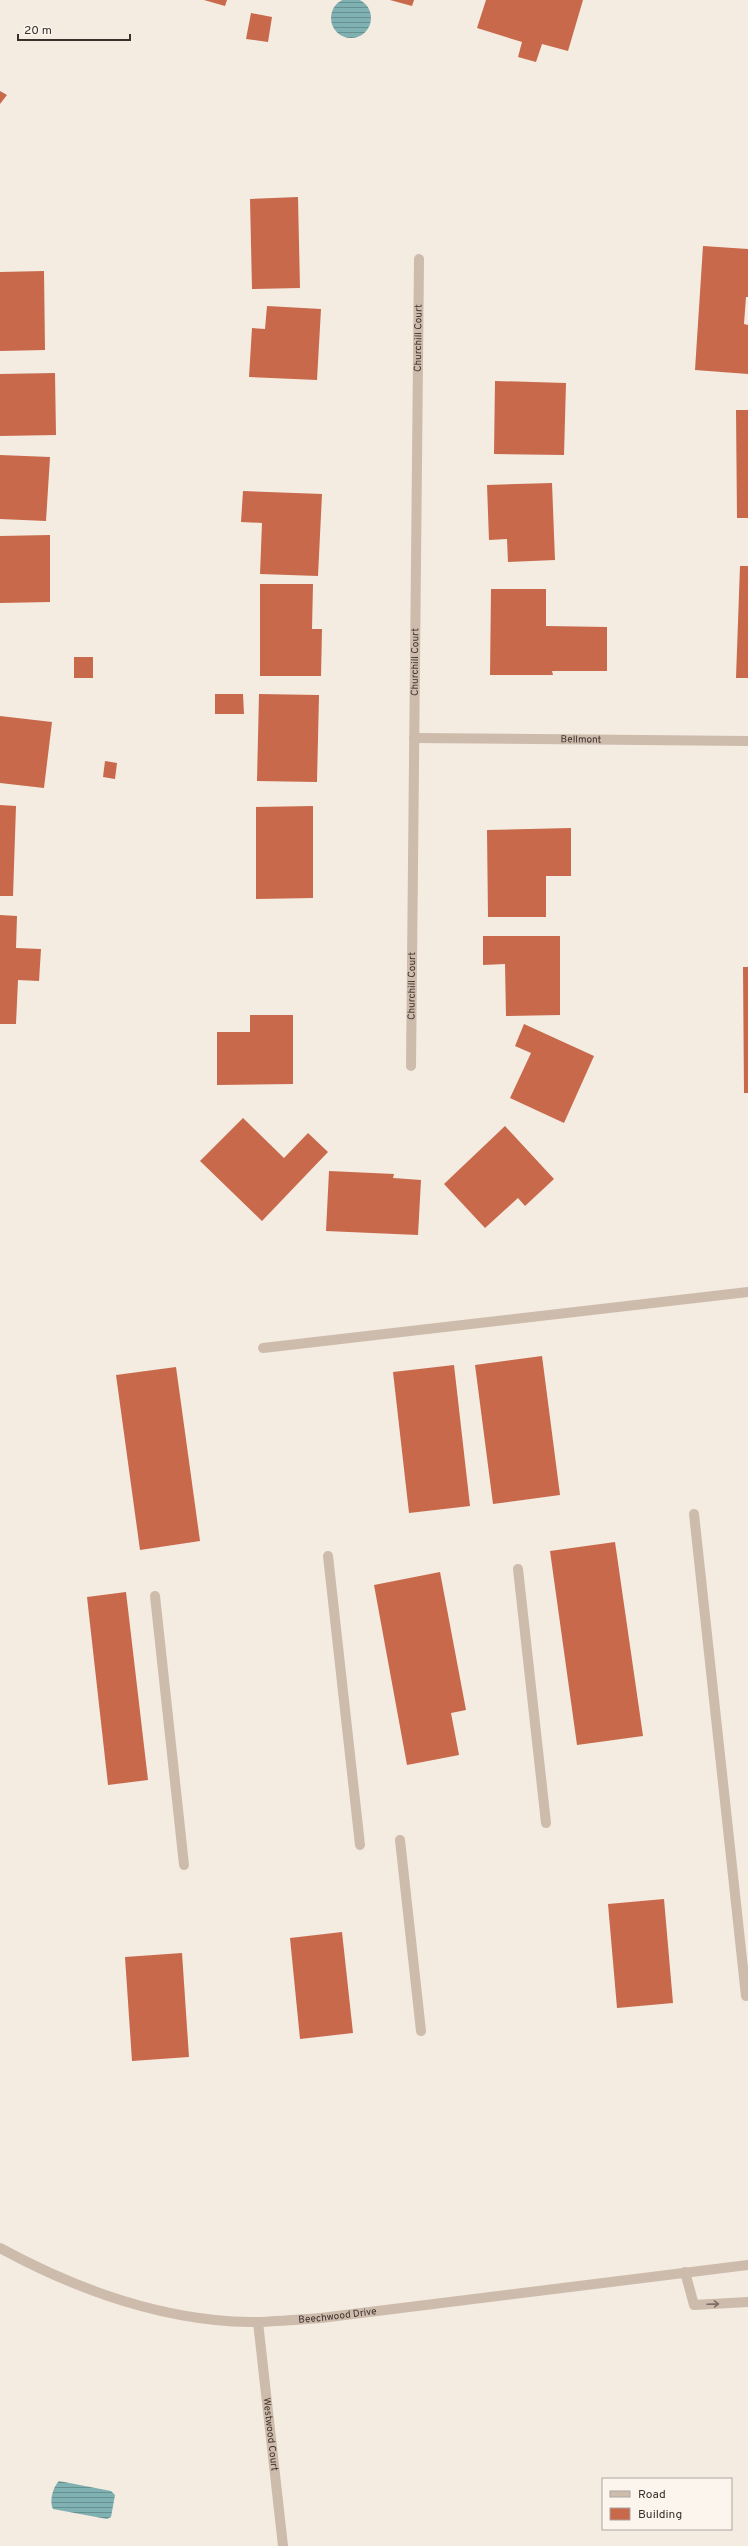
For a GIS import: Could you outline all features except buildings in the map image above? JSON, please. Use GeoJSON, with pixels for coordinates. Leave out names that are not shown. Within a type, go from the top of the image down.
{"type":"FeatureCollection","features":[{"type":"Feature","properties":{"kind":"street","name":"Churchill Court"},"geometry":{"type":"LineString","coordinates":[[411,1066],[419,259]]}},
{"type":"Feature","properties":{"kind":"street","name":"Bellmont"},"geometry":{"type":"LineString","coordinates":[[414,738],[748,741]]}},
{"type":"Feature","properties":{"kind":"street"},"geometry":{"type":"LineString","coordinates":[[263,1348],[748,1292]]}},
{"type":"Feature","properties":{"kind":"street"},"geometry":{"type":"LineString","coordinates":[[694,1514],[746,1996]]}},
{"type":"Feature","properties":{"kind":"street"},"geometry":{"type":"LineString","coordinates":[[328,1556],[360,1845]]}},
{"type":"Feature","properties":{"kind":"street"},"geometry":{"type":"LineString","coordinates":[[518,1569],[546,1823]]}},
{"type":"Feature","properties":{"kind":"street"},"geometry":{"type":"LineString","coordinates":[[155,1596],[184,1865]]}},
{"type":"Feature","properties":{"kind":"street"},"geometry":{"type":"LineString","coordinates":[[400,1840],[421,2031]]}},
{"type":"Feature","properties":{"kind":"street","name":"Beechwood Drive"},"geometry":{"type":"LineString","coordinates":[[0,2248],[29,2264],[104,2295],[179,2315],[216,2320],[258,2322],[321,2318],[748,2265]]}},
{"type":"Feature","properties":{"kind":"street"},"geometry":{"type":"LineString","coordinates":[[685,2272],[694,2305],[748,2302]]}},
{"type":"Feature","properties":{"kind":"street","name":"Westwood Court"},"geometry":{"type":"LineString","coordinates":[[258,2322],[282,2546]]}},
{"type":"Feature","properties":{"kind":"water"},"geometry":{"type":"Polygon","coordinates":[[[347,-1],[359,0],[365,4],[371,18],[369,26],[365,32],[359,36],[351,38],[343,36],[337,32],[333,26],[331,18],[333,10],[337,4],[347,-1]]]}},
{"type":"Feature","properties":{"kind":"water"},"geometry":{"type":"Polygon","coordinates":[[[59,2481],[111,2491],[115,2495],[111,2517],[107,2519],[53,2509],[51,2502],[52,2494],[59,2481]]]}}]}
